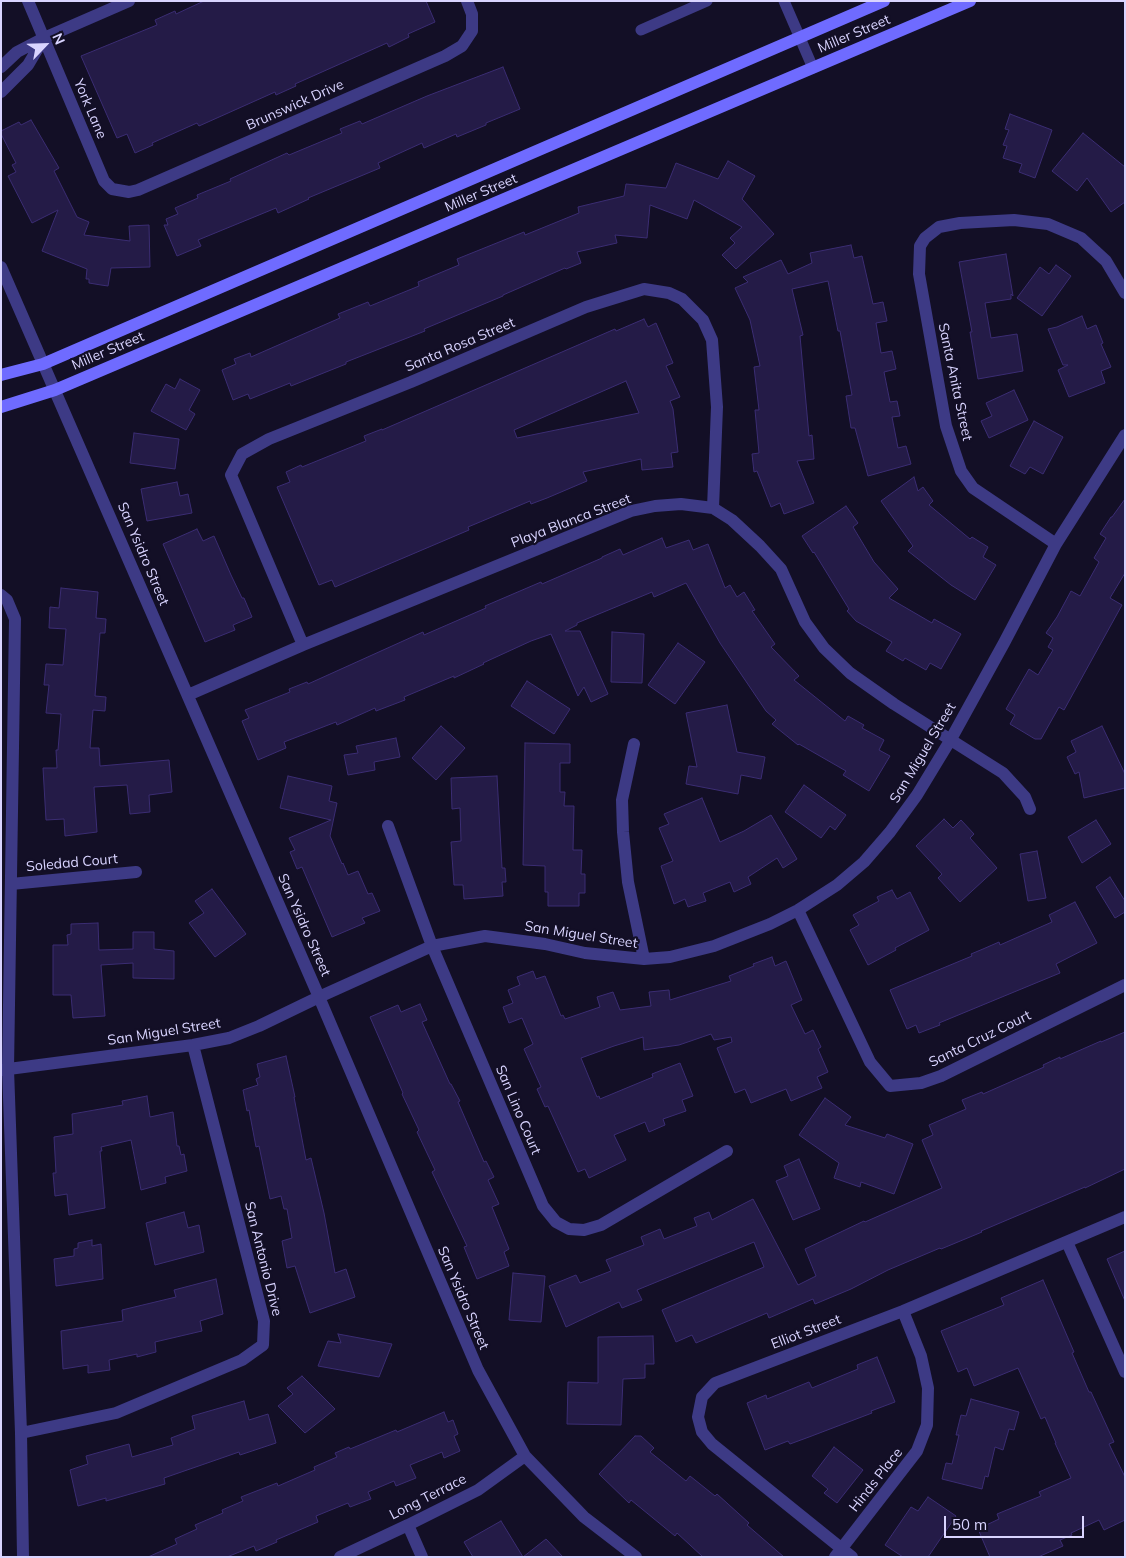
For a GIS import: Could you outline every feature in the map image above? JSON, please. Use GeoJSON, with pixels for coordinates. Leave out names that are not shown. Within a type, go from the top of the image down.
{"type":"FeatureCollection","features":[{"type":"Feature","properties":{"kind":"street","name":"York Lane"},"geometry":{"type":"LineString","coordinates":[[28,1],[104,181],[112,189],[122,192]]}},
{"type":"Feature","properties":{"kind":"street"},"geometry":{"type":"LineString","coordinates":[[1,67],[17,52],[44,38],[129,1]]}},
{"type":"Feature","properties":{"kind":"street","name":"Brunswick Drive"},"geometry":{"type":"LineString","coordinates":[[122,192],[138,190],[445,56],[462,46],[472,31],[472,14],[467,1]]}},
{"type":"Feature","properties":{"kind":"street","name":"Miller Street"},"geometry":{"type":"LineString","coordinates":[[1,375],[44,364],[884,1]]}},
{"type":"Feature","properties":{"kind":"street","name":"Miller Street"},"geometry":{"type":"LineString","coordinates":[[1,407],[55,390],[970,1]]}},
{"type":"Feature","properties":{"kind":"street"},"geometry":{"type":"LineString","coordinates":[[1,92],[28,65],[44,38]]}},
{"type":"Feature","properties":{"kind":"street","name":"Santa Anita Street"},"geometry":{"type":"LineString","coordinates":[[1056,544],[973,488],[961,471],[946,426],[919,274],[920,246],[925,238],[939,227],[960,223],[1014,220],[1048,224],[1081,238],[1106,261],[1125,293]]}},
{"type":"Feature","properties":{"kind":"street","name":"San Ysidro Street"},"geometry":{"type":"LineString","coordinates":[[1,266],[319,997],[478,1370],[525,1456],[584,1518],[636,1557]]}},
{"type":"Feature","properties":{"kind":"street","name":"Santa Rosa Street"},"geometry":{"type":"LineString","coordinates":[[303,645],[232,475],[242,454],[269,439],[410,382],[586,307],[644,289],[669,293],[682,300],[703,320],[712,340],[717,407],[713,508]]}},
{"type":"Feature","properties":{"kind":"street","name":"San Miguel Street"},"geometry":{"type":"LineString","coordinates":[[4,1070],[193,1045],[236,1035],[432,946],[485,936],[545,944],[585,953],[644,960],[670,957],[714,946],[770,924],[798,910],[837,884],[864,862],[890,832],[917,795],[951,739],[1056,544],[1125,435]]}},
{"type":"Feature","properties":{"kind":"street","name":"Playa Blanca Street"},"geometry":{"type":"LineString","coordinates":[[188,696],[303,645],[631,512],[655,506],[681,504],[713,508],[732,520],[781,569],[805,622],[824,648],[850,673],[894,704],[1003,773],[1025,798],[1030,809]]}},
{"type":"Feature","properties":{"kind":"street"},"geometry":{"type":"LineString","coordinates":[[1,595],[6,600],[15,619],[11,884],[4,1070],[21,1433],[23,1557]]}},
{"type":"Feature","properties":{"kind":"street"},"geometry":{"type":"LineString","coordinates":[[634,744],[622,800],[623,832],[628,882],[644,960]]}},
{"type":"Feature","properties":{"kind":"street","name":"San Lino Court"},"geometry":{"type":"LineString","coordinates":[[388,826],[432,946],[543,1206],[556,1222],[570,1229],[584,1230],[601,1225],[727,1151]]}},
{"type":"Feature","properties":{"kind":"street","name":"Soledad Court"},"geometry":{"type":"LineString","coordinates":[[11,884],[136,872]]}},
{"type":"Feature","properties":{"kind":"street","name":"Santa Cruz Court"},"geometry":{"type":"LineString","coordinates":[[798,910],[870,1062],[890,1086],[921,1083],[941,1076],[1125,985]]}},
{"type":"Feature","properties":{"kind":"street","name":"San Antonio Drive"},"geometry":{"type":"LineString","coordinates":[[21,1433],[116,1413],[242,1360],[263,1345],[264,1321],[193,1045]]}},
{"type":"Feature","properties":{"kind":"street","name":"Elliot Street"},"geometry":{"type":"LineString","coordinates":[[852,1557],[838,1552],[712,1444],[702,1432],[698,1416],[702,1397],[715,1383],[903,1311],[1125,1217]]}},
{"type":"Feature","properties":{"kind":"street"},"geometry":{"type":"LineString","coordinates":[[1067,1242],[1125,1372]]}},
{"type":"Feature","properties":{"kind":"street","name":"Hinds Place"},"geometry":{"type":"LineString","coordinates":[[838,1552],[917,1452],[927,1425],[928,1388],[921,1356],[903,1311]]}},
{"type":"Feature","properties":{"kind":"street","name":"Long Terrace"},"geometry":{"type":"LineString","coordinates":[[340,1557],[478,1490],[525,1456]]}},
{"type":"Feature","properties":{"kind":"street"},"geometry":{"type":"LineString","coordinates":[[408,1525],[422,1557]]}},
{"type":"Feature","properties":{"kind":"lane"},"geometry":{"type":"LineString","coordinates":[[641,30],[707,1]]}},
{"type":"Feature","properties":{"kind":"lane"},"geometry":{"type":"LineString","coordinates":[[784,1],[813,68]]}},
{"type":"Feature","properties":{"kind":"building"},"geometry":{"type":"Polygon","coordinates":[[[204,1],[426,1],[435,22],[408,34],[409,37],[389,47],[387,43],[295,84],[296,86],[276,95],[275,92],[199,126],[197,123],[152,143],[153,145],[135,153],[127,134],[117,138],[81,56],[157,25],[155,20],[175,11],[176,14],[204,1]]]}},
{"type":"Feature","properties":{"kind":"building"},"geometry":{"type":"Polygon","coordinates":[[[503,67],[520,109],[457,137],[456,134],[424,148],[422,143],[378,163],[380,168],[308,198],[278,213],[276,208],[198,240],[201,246],[177,256],[164,225],[168,225],[166,219],[178,214],[175,208],[198,198],[197,195],[231,181],[230,179],[287,153],[289,155],[342,133],[340,129],[360,121],[362,124],[427,96],[503,67]]]}},
{"type":"Feature","properties":{"kind":"building"},"geometry":{"type":"Polygon","coordinates":[[[1010,114],[1052,130],[1035,178],[1019,172],[1022,164],[1003,158],[1007,146],[1003,145],[1009,130],[1005,129],[1010,114]]]}},
{"type":"Feature","properties":{"kind":"building"},"geometry":{"type":"Polygon","coordinates":[[[31,120],[59,168],[54,171],[77,217],[89,222],[84,235],[130,241],[129,226],[149,225],[150,267],[111,268],[108,286],[101,285],[89,283],[89,279],[86,279],[87,269],[42,251],[58,210],[32,223],[8,176],[16,172],[12,165],[16,163],[1,134],[1,131],[19,122],[21,125],[31,120]]]}},
{"type":"Feature","properties":{"kind":"building"},"geometry":{"type":"Polygon","coordinates":[[[1083,133],[1125,167],[1125,202],[1111,212],[1087,178],[1077,191],[1052,171],[1083,133]]]}},
{"type":"Feature","properties":{"kind":"building"},"geometry":{"type":"Polygon","coordinates":[[[728,161],[755,176],[742,199],[774,234],[736,269],[722,255],[735,243],[730,238],[742,227],[694,200],[687,219],[650,205],[647,238],[615,235],[617,243],[577,252],[581,263],[565,268],[424,329],[425,331],[291,386],[290,383],[250,399],[248,394],[233,400],[222,370],[236,364],[234,359],[250,353],[251,357],[340,318],[338,314],[368,302],[370,306],[419,286],[418,282],[459,265],[457,259],[524,232],[525,235],[579,213],[578,207],[624,196],[626,184],[666,188],[676,163],[718,179],[728,161]]]}},
{"type":"Feature","properties":{"kind":"building"},"geometry":{"type":"Polygon","coordinates":[[[851,245],[854,258],[862,256],[873,304],[883,302],[887,321],[876,323],[881,353],[892,351],[896,369],[884,372],[890,402],[897,401],[900,416],[892,417],[898,448],[906,446],[911,464],[868,476],[855,428],[851,428],[846,396],[852,395],[828,281],[792,289],[803,335],[800,336],[809,436],[812,435],[814,459],[797,461],[814,503],[784,514],[780,503],[771,507],[757,471],[754,472],[752,454],[759,453],[755,410],[759,410],[754,367],[760,366],[750,320],[735,288],[748,282],[743,277],[781,260],[788,274],[812,263],[810,253],[851,245]]]}},
{"type":"Feature","properties":{"kind":"building"},"geometry":{"type":"Polygon","coordinates":[[[1006,254],[1013,296],[1011,294],[1011,299],[985,303],[991,338],[1017,334],[1023,371],[978,379],[970,332],[972,332],[959,262],[1006,254]]]}},
{"type":"Feature","properties":{"kind":"building"},"geometry":{"type":"Polygon","coordinates":[[[1056,265],[1071,276],[1042,316],[1017,298],[1040,267],[1049,274],[1056,265]]]}},
{"type":"Feature","properties":{"kind":"building"},"geometry":{"type":"Polygon","coordinates":[[[1082,316],[1087,329],[1096,325],[1103,343],[1101,344],[1111,367],[1101,371],[1105,383],[1069,397],[1058,370],[1068,365],[1063,365],[1048,329],[1082,316]]]}},
{"type":"Feature","properties":{"kind":"building"},"geometry":{"type":"Polygon","coordinates":[[[644,319],[648,327],[656,323],[673,363],[666,366],[680,397],[670,401],[673,409],[678,452],[671,453],[673,467],[642,470],[641,459],[583,472],[587,481],[531,504],[530,501],[468,527],[469,530],[335,587],[332,580],[319,585],[277,487],[290,482],[286,472],[366,441],[364,436],[382,430],[615,329],[616,331],[644,319]],[[626,381],[514,430],[517,438],[639,413],[626,381]]]}},
{"type":"Feature","properties":{"kind":"building"},"geometry":{"type":"Polygon","coordinates":[[[180,379],[200,390],[189,410],[195,414],[186,430],[151,411],[166,384],[175,389],[180,379]]]}},
{"type":"Feature","properties":{"kind":"building"},"geometry":{"type":"Polygon","coordinates":[[[1014,390],[1028,420],[989,438],[981,421],[992,416],[986,403],[1014,390]]]}},
{"type":"Feature","properties":{"kind":"building"},"geometry":{"type":"Polygon","coordinates":[[[1034,421],[1063,437],[1043,474],[1030,467],[1025,474],[1010,466],[1034,421]]]}},
{"type":"Feature","properties":{"kind":"building"},"geometry":{"type":"Polygon","coordinates":[[[134,433],[179,439],[175,469],[130,463],[134,433]]]}},
{"type":"Feature","properties":{"kind":"building"},"geometry":{"type":"Polygon","coordinates":[[[914,477],[918,491],[923,487],[933,501],[929,505],[970,539],[972,537],[988,547],[983,557],[996,565],[975,600],[951,585],[908,551],[913,546],[881,501],[914,477]]]}},
{"type":"Feature","properties":{"kind":"building"},"geometry":{"type":"Polygon","coordinates":[[[177,482],[180,496],[188,494],[192,513],[147,521],[141,489],[177,482]]]}},
{"type":"Feature","properties":{"kind":"building"},"geometry":{"type":"Polygon","coordinates":[[[1125,499],[1125,573],[1110,598],[1122,605],[1064,710],[1059,707],[1041,739],[1035,739],[1010,724],[1015,715],[1006,709],[1029,669],[1038,675],[1053,650],[1048,647],[1053,638],[1046,633],[1071,591],[1080,596],[1099,562],[1094,558],[1106,538],[1100,534],[1125,499]]]}},
{"type":"Feature","properties":{"kind":"building"},"geometry":{"type":"Polygon","coordinates":[[[846,506],[858,523],[853,527],[874,562],[898,589],[889,598],[932,623],[934,619],[961,634],[941,669],[930,663],[926,670],[905,658],[903,661],[886,651],[892,642],[856,621],[847,611],[849,609],[802,536],[846,506]]]}},
{"type":"Feature","properties":{"kind":"building"},"geometry":{"type":"Polygon","coordinates":[[[197,529],[203,541],[214,536],[252,617],[233,625],[235,630],[205,642],[163,544],[197,529]]]}},
{"type":"Feature","properties":{"kind":"building"},"geometry":{"type":"Polygon","coordinates":[[[662,538],[666,548],[689,540],[693,550],[708,544],[725,588],[730,585],[737,597],[744,592],[755,610],[752,611],[775,644],[771,647],[799,676],[794,680],[845,721],[848,716],[864,725],[862,728],[884,740],[879,750],[890,756],[869,791],[843,775],[846,771],[798,745],[772,724],[776,720],[766,711],[720,643],[686,583],[654,597],[652,592],[577,623],[577,625],[565,631],[580,631],[608,694],[591,702],[584,687],[578,696],[551,634],[531,641],[454,678],[454,676],[404,697],[405,700],[376,711],[375,708],[337,725],[336,722],[284,742],[286,748],[258,760],[242,721],[249,718],[245,710],[290,692],[289,689],[307,682],[308,684],[423,632],[424,635],[486,608],[485,606],[541,582],[542,584],[620,549],[623,555],[662,538]]]}},
{"type":"Feature","properties":{"kind":"building"},"geometry":{"type":"Polygon","coordinates":[[[61,588],[98,592],[96,618],[106,619],[105,633],[100,633],[95,696],[106,697],[105,711],[93,710],[90,748],[99,748],[100,766],[169,760],[172,792],[149,795],[150,812],[130,814],[127,785],[94,787],[97,832],[65,836],[64,819],[46,820],[43,768],[57,768],[56,750],[58,750],[61,714],[46,713],[49,685],[44,685],[46,664],[63,665],[66,629],[49,628],[50,607],[59,608],[61,588]]]}},
{"type":"Feature","properties":{"kind":"building"},"geometry":{"type":"Polygon","coordinates":[[[612,632],[644,634],[642,683],[611,682],[612,632]]]}},
{"type":"Feature","properties":{"kind":"building"},"geometry":{"type":"Polygon","coordinates":[[[678,643],[705,662],[675,704],[648,685],[678,643]]]}},
{"type":"Feature","properties":{"kind":"building"},"geometry":{"type":"Polygon","coordinates":[[[527,681],[570,709],[554,734],[511,706],[527,681]]]}},
{"type":"Feature","properties":{"kind":"building"},"geometry":{"type":"Polygon","coordinates":[[[727,705],[737,752],[765,757],[761,779],[741,775],[738,794],[686,784],[689,766],[697,767],[686,713],[727,705]]]}},
{"type":"Feature","properties":{"kind":"building"},"geometry":{"type":"Polygon","coordinates":[[[441,726],[465,748],[436,780],[412,758],[441,726]]]}},
{"type":"Feature","properties":{"kind":"building"},"geometry":{"type":"Polygon","coordinates":[[[1102,726],[1125,774],[1125,788],[1084,798],[1079,772],[1075,774],[1067,757],[1076,752],[1071,741],[1102,726]]]}},
{"type":"Feature","properties":{"kind":"building"},"geometry":{"type":"Polygon","coordinates":[[[396,738],[400,757],[374,762],[375,770],[348,775],[344,755],[358,753],[356,746],[396,738]]]}},
{"type":"Feature","properties":{"kind":"building"},"geometry":{"type":"Polygon","coordinates":[[[525,743],[570,744],[570,763],[560,763],[560,792],[565,792],[564,806],[574,806],[573,850],[582,850],[581,874],[585,874],[585,893],[579,893],[579,906],[548,906],[548,892],[545,892],[545,866],[523,865],[525,743]]]}},
{"type":"Feature","properties":{"kind":"building"},"geometry":{"type":"Polygon","coordinates":[[[288,776],[332,786],[329,801],[337,803],[330,836],[348,875],[358,871],[368,894],[372,893],[380,911],[362,918],[365,923],[332,937],[302,867],[297,869],[290,852],[295,850],[289,838],[331,820],[280,808],[288,776]]]}},
{"type":"Feature","properties":{"kind":"building"},"geometry":{"type":"Polygon","coordinates":[[[497,776],[502,868],[505,868],[506,882],[502,882],[503,896],[464,899],[463,885],[454,885],[451,842],[461,841],[460,808],[452,809],[451,778],[497,776]]]}},
{"type":"Feature","properties":{"kind":"building"},"geometry":{"type":"Polygon","coordinates":[[[804,785],[846,815],[835,830],[830,826],[821,838],[785,812],[804,785]]]}},
{"type":"Feature","properties":{"kind":"building"},"geometry":{"type":"Polygon","coordinates":[[[702,798],[720,842],[744,831],[771,815],[797,859],[783,868],[777,858],[748,877],[751,884],[734,892],[730,882],[703,893],[706,901],[688,907],[685,899],[674,904],[661,866],[673,861],[659,828],[669,824],[664,814],[702,798]]]}},
{"type":"Feature","properties":{"kind":"building"},"geometry":{"type":"Polygon","coordinates":[[[944,819],[953,828],[961,820],[974,834],[970,838],[997,868],[960,902],[938,878],[942,874],[916,846],[944,819]]]}},
{"type":"Feature","properties":{"kind":"building"},"geometry":{"type":"Polygon","coordinates":[[[1096,820],[1111,844],[1082,863],[1068,837],[1096,820]]]}},
{"type":"Feature","properties":{"kind":"building"},"geometry":{"type":"Polygon","coordinates":[[[1037,851],[1046,898],[1028,901],[1020,854],[1037,851]]]}},
{"type":"Feature","properties":{"kind":"building"},"geometry":{"type":"Polygon","coordinates":[[[1110,877],[1125,901],[1125,912],[1115,918],[1096,887],[1110,877]]]}},
{"type":"Feature","properties":{"kind":"building"},"geometry":{"type":"Polygon","coordinates":[[[212,889],[246,934],[215,957],[189,923],[204,913],[195,901],[212,889]]]}},
{"type":"Feature","properties":{"kind":"building"},"geometry":{"type":"Polygon","coordinates":[[[892,890],[897,899],[910,892],[929,930],[868,965],[850,930],[859,925],[853,915],[879,901],[877,897],[892,890]]]}},
{"type":"Feature","properties":{"kind":"building"},"geometry":{"type":"Polygon","coordinates":[[[1075,902],[1097,943],[1056,964],[1060,973],[919,1033],[916,1025],[907,1029],[890,990],[972,956],[971,954],[999,942],[1000,945],[1052,922],[1049,915],[1075,902]]]}},
{"type":"Feature","properties":{"kind":"building"},"geometry":{"type":"Polygon","coordinates":[[[98,923],[99,950],[133,949],[133,932],[154,932],[154,949],[174,951],[174,979],[133,978],[133,963],[101,965],[105,1016],[73,1018],[71,995],[53,995],[53,945],[68,945],[67,935],[71,934],[71,924],[98,923]]]}},
{"type":"Feature","properties":{"kind":"building"},"geometry":{"type":"Polygon","coordinates":[[[772,957],[775,966],[786,961],[802,1000],[791,1005],[805,1034],[813,1030],[821,1047],[818,1049],[828,1072],[817,1077],[822,1088],[791,1101],[786,1089],[751,1103],[745,1089],[735,1093],[717,1048],[732,1042],[731,1037],[714,1040],[711,1034],[679,1045],[644,1050],[643,1037],[614,1046],[581,1058],[597,1097],[599,1096],[600,1099],[653,1077],[652,1074],[680,1063],[693,1096],[682,1100],[686,1111],[663,1119],[665,1125],[649,1132],[645,1122],[614,1135],[626,1160],[589,1178],[585,1169],[578,1172],[548,1106],[545,1107],[537,1089],[541,1087],[524,1049],[533,1044],[522,1018],[509,1023],[503,1007],[513,1003],[508,990],[520,985],[517,977],[533,971],[536,979],[545,976],[561,1016],[563,1015],[565,1019],[600,1007],[597,997],[613,992],[620,1010],[651,1006],[649,992],[669,990],[670,1000],[731,981],[729,976],[772,957]]]}},
{"type":"Feature","properties":{"kind":"building"},"geometry":{"type":"Polygon","coordinates":[[[420,1004],[427,1020],[422,1022],[450,1084],[460,1101],[458,1102],[484,1162],[486,1161],[494,1177],[488,1180],[499,1204],[492,1207],[509,1249],[504,1252],[509,1266],[477,1279],[464,1247],[467,1246],[432,1172],[435,1170],[417,1132],[419,1130],[370,1017],[398,1005],[401,1012],[420,1004]]]}},
{"type":"Feature","properties":{"kind":"building"},"geometry":{"type":"Polygon","coordinates":[[[1125,1032],[1125,1169],[982,1232],[888,1270],[851,1289],[815,1304],[813,1299],[769,1318],[767,1313],[696,1343],[692,1335],[676,1342],[662,1310],[764,1267],[754,1242],[637,1290],[642,1300],[622,1308],[619,1302],[566,1327],[549,1286],[576,1275],[580,1283],[611,1271],[606,1260],[644,1245],[641,1237],[660,1229],[664,1239],[697,1226],[694,1218],[709,1212],[712,1220],[753,1199],[798,1285],[816,1276],[805,1249],[864,1221],[942,1188],[922,1140],[933,1135],[929,1125],[966,1109],[962,1100],[982,1092],[983,1094],[1044,1067],[1043,1065],[1060,1057],[1060,1059],[1125,1032]]]}},
{"type":"Feature","properties":{"kind":"building"},"geometry":{"type":"Polygon","coordinates":[[[286,1056],[306,1160],[311,1158],[335,1273],[346,1269],[355,1297],[310,1313],[295,1266],[287,1268],[282,1241],[292,1238],[287,1209],[284,1209],[281,1196],[270,1199],[259,1146],[256,1147],[243,1090],[258,1085],[256,1079],[260,1077],[257,1064],[286,1056]]]}},
{"type":"Feature","properties":{"kind":"building"},"geometry":{"type":"Polygon","coordinates":[[[147,1096],[150,1117],[173,1112],[177,1146],[179,1146],[181,1155],[184,1154],[187,1171],[165,1177],[166,1183],[141,1190],[131,1140],[101,1147],[105,1208],[69,1215],[67,1194],[55,1196],[53,1173],[56,1173],[54,1137],[73,1134],[72,1114],[123,1105],[122,1101],[147,1096]]]}},
{"type":"Feature","properties":{"kind":"building"},"geometry":{"type":"Polygon","coordinates":[[[825,1098],[851,1117],[845,1125],[885,1138],[887,1134],[913,1144],[894,1194],[861,1182],[860,1187],[834,1178],[839,1163],[799,1135],[825,1098]]]}},
{"type":"Feature","properties":{"kind":"building"},"geometry":{"type":"Polygon","coordinates":[[[799,1159],[820,1209],[793,1220],[776,1181],[788,1176],[784,1166],[799,1159]]]}},
{"type":"Feature","properties":{"kind":"building"},"geometry":{"type":"Polygon","coordinates":[[[184,1212],[188,1228],[199,1225],[204,1252],[155,1265],[146,1223],[184,1212]]]}},
{"type":"Feature","properties":{"kind":"building"},"geometry":{"type":"Polygon","coordinates":[[[92,1240],[92,1246],[101,1244],[103,1279],[56,1286],[54,1259],[74,1256],[74,1249],[78,1248],[78,1243],[92,1240]]]}},
{"type":"Feature","properties":{"kind":"building"},"geometry":{"type":"Polygon","coordinates":[[[1125,1251],[1125,1301],[1107,1259],[1125,1251]]]}},
{"type":"Feature","properties":{"kind":"building"},"geometry":{"type":"Polygon","coordinates":[[[513,1273],[545,1276],[541,1322],[509,1320],[513,1273]]]}},
{"type":"Feature","properties":{"kind":"building"},"geometry":{"type":"Polygon","coordinates":[[[216,1279],[223,1314],[200,1321],[202,1331],[155,1342],[156,1352],[137,1357],[137,1354],[109,1360],[110,1370],[88,1373],[88,1365],[63,1369],[61,1331],[123,1321],[122,1310],[176,1297],[174,1290],[216,1279]]]}},
{"type":"Feature","properties":{"kind":"building"},"geometry":{"type":"Polygon","coordinates":[[[1043,1280],[1089,1392],[1091,1392],[1114,1442],[1109,1444],[1125,1477],[1125,1520],[1104,1530],[1099,1520],[1060,1540],[1063,1546],[1038,1557],[990,1557],[978,1529],[999,1519],[997,1514],[1041,1496],[1039,1492],[1071,1478],[1045,1417],[1041,1419],[1018,1368],[974,1386],[967,1368],[958,1372],[941,1331],[1004,1305],[1001,1298],[1043,1280]]]}},
{"type":"Feature","properties":{"kind":"building"},"geometry":{"type":"Polygon","coordinates":[[[338,1334],[392,1344],[379,1377],[318,1366],[328,1341],[341,1343],[338,1334]]]}},
{"type":"Feature","properties":{"kind":"building"},"geometry":{"type":"Polygon","coordinates":[[[653,1336],[654,1364],[645,1364],[645,1378],[623,1379],[621,1425],[567,1424],[568,1382],[598,1383],[598,1337],[653,1336]]]}},
{"type":"Feature","properties":{"kind":"building"},"geometry":{"type":"Polygon","coordinates":[[[877,1357],[895,1402],[871,1411],[872,1413],[809,1437],[790,1444],[788,1441],[765,1450],[747,1403],[766,1395],[767,1399],[809,1382],[812,1388],[858,1369],[857,1365],[877,1357]]]}},
{"type":"Feature","properties":{"kind":"building"},"geometry":{"type":"Polygon","coordinates":[[[302,1376],[335,1409],[305,1433],[278,1406],[293,1394],[287,1388],[302,1376]]]}},
{"type":"Feature","properties":{"kind":"building"},"geometry":{"type":"Polygon","coordinates":[[[971,1399],[1019,1412],[1014,1430],[1009,1429],[1003,1450],[995,1447],[988,1477],[985,1476],[982,1489],[942,1479],[946,1463],[952,1464],[959,1435],[956,1435],[961,1415],[966,1416],[971,1399]]]}},
{"type":"Feature","properties":{"kind":"building"},"geometry":{"type":"Polygon","coordinates":[[[244,1401],[249,1420],[268,1414],[276,1443],[240,1455],[239,1452],[164,1478],[165,1484],[106,1501],[106,1498],[78,1506],[70,1470],[88,1464],[86,1456],[129,1444],[132,1457],[173,1445],[171,1438],[195,1429],[192,1416],[244,1401]]]}},
{"type":"Feature","properties":{"kind":"building"},"geometry":{"type":"Polygon","coordinates":[[[444,1412],[448,1422],[453,1420],[458,1434],[454,1436],[460,1451],[444,1458],[442,1452],[410,1465],[416,1478],[396,1486],[394,1481],[368,1492],[371,1499],[350,1507],[348,1503],[316,1516],[318,1522],[256,1551],[254,1546],[227,1557],[148,1557],[177,1544],[175,1539],[197,1529],[195,1525],[223,1513],[222,1510],[243,1501],[241,1497],[277,1483],[278,1486],[315,1470],[314,1467],[337,1457],[335,1453],[349,1447],[350,1449],[396,1430],[397,1432],[444,1412]]]}},
{"type":"Feature","properties":{"kind":"building"},"geometry":{"type":"Polygon","coordinates":[[[635,1436],[641,1436],[654,1448],[650,1452],[686,1481],[690,1476],[715,1496],[717,1494],[749,1523],[747,1525],[784,1557],[703,1557],[677,1533],[675,1536],[631,1500],[629,1503],[599,1474],[635,1436]]]}},
{"type":"Feature","properties":{"kind":"building"},"geometry":{"type":"Polygon","coordinates":[[[834,1447],[863,1470],[837,1503],[824,1493],[828,1489],[812,1476],[834,1447]]]}},
{"type":"Feature","properties":{"kind":"building"},"geometry":{"type":"Polygon","coordinates":[[[928,1497],[956,1516],[928,1557],[903,1557],[885,1545],[911,1507],[918,1511],[928,1497]]]}},
{"type":"Feature","properties":{"kind":"building"},"geometry":{"type":"Polygon","coordinates":[[[501,1521],[523,1557],[473,1557],[464,1542],[501,1521]]]}},
{"type":"Feature","properties":{"kind":"building"},"geometry":{"type":"Polygon","coordinates":[[[546,1539],[563,1557],[523,1557],[546,1539]]]}}]}
